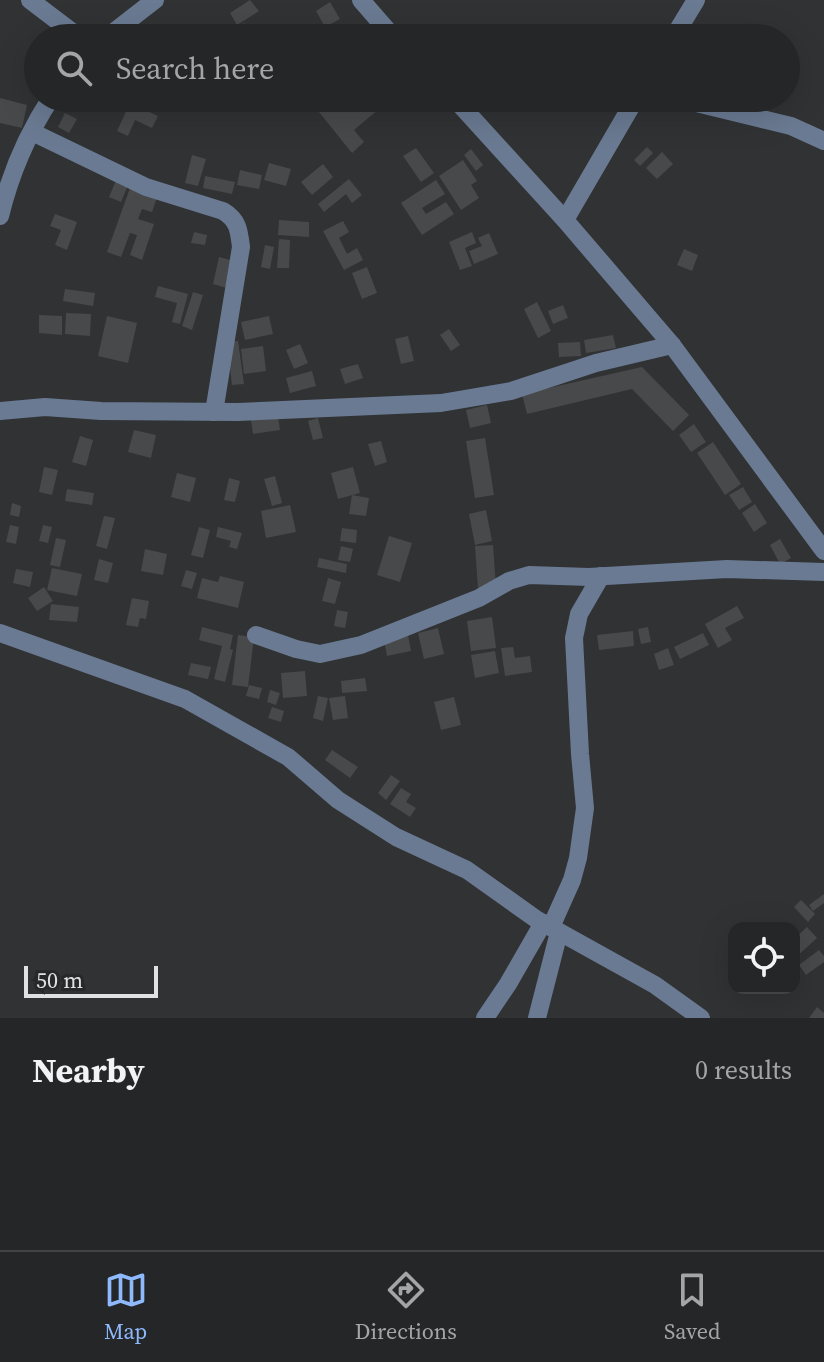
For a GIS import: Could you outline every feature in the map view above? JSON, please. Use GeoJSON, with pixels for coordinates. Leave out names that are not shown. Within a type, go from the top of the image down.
{"type":"FeatureCollection","features":[{"type":"Feature","properties":{"kind":"street"},"geometry":{"type":"LineString","coordinates":[[30,0],[62,24]]}},
{"type":"Feature","properties":{"kind":"street"},"geometry":{"type":"LineString","coordinates":[[124,24],[155,0]]}},
{"type":"Feature","properties":{"kind":"street"},"geometry":{"type":"LineString","coordinates":[[361,0],[382,24]]}},
{"type":"Feature","properties":{"kind":"street"},"geometry":{"type":"LineString","coordinates":[[681,24],[696,0]]}},
{"type":"Feature","properties":{"kind":"street"},"geometry":{"type":"LineString","coordinates":[[0,216],[6,191],[43,112]]}},
{"type":"Feature","properties":{"kind":"street"},"geometry":{"type":"LineString","coordinates":[[467,112],[672,345],[821,541]]}},
{"type":"Feature","properties":{"kind":"street"},"geometry":{"type":"LineString","coordinates":[[565,220],[628,112]]}},
{"type":"Feature","properties":{"kind":"street"},"geometry":{"type":"LineString","coordinates":[[734,112],[791,126],[824,141]]}},
{"type":"Feature","properties":{"kind":"street"},"geometry":{"type":"LineString","coordinates":[[32,132],[146,187],[223,211],[233,217],[238,226],[241,247],[237,287],[227,324],[214,412]]}},
{"type":"Feature","properties":{"kind":"street"},"geometry":{"type":"LineString","coordinates":[[0,411],[45,407],[214,412],[441,403],[511,391],[596,363],[672,345]]}},
{"type":"Feature","properties":{"kind":"street"},"geometry":{"type":"LineString","coordinates":[[256,635],[320,654],[361,645],[529,575],[601,576],[727,569],[824,572]]}},
{"type":"Feature","properties":{"kind":"street"},"geometry":{"type":"LineString","coordinates":[[485,1018],[551,927],[572,880],[585,808],[574,638],[579,614],[601,576]]}},
{"type":"Feature","properties":{"kind":"street"},"geometry":{"type":"LineString","coordinates":[[0,633],[185,699],[288,757],[338,800],[396,837],[467,870],[551,927],[655,985],[701,1018]]}},
{"type":"Feature","properties":{"kind":"street"},"geometry":{"type":"LineString","coordinates":[[537,1018],[551,927]]}},
{"type":"Feature","properties":{"kind":"building"},"geometry":{"type":"Polygon","coordinates":[[[250,0],[259,11],[239,24],[230,13],[250,0]]]}},
{"type":"Feature","properties":{"kind":"building"},"geometry":{"type":"Polygon","coordinates":[[[330,2],[340,19],[323,24],[316,11],[330,2]]]}},
{"type":"Feature","properties":{"kind":"building"},"geometry":{"type":"Polygon","coordinates":[[[0,98],[24,104],[22,128],[0,123],[0,98]]]}},
{"type":"Feature","properties":{"kind":"building"},"geometry":{"type":"Polygon","coordinates":[[[126,112],[149,112],[158,116],[152,128],[135,120],[128,136],[117,131],[126,112]]]}},
{"type":"Feature","properties":{"kind":"building"},"geometry":{"type":"Polygon","coordinates":[[[319,112],[375,112],[354,130],[364,142],[352,153],[319,112]]]}},
{"type":"Feature","properties":{"kind":"building"},"geometry":{"type":"Polygon","coordinates":[[[65,113],[77,119],[69,133],[58,127],[65,113]]]}},
{"type":"Feature","properties":{"kind":"building"},"geometry":{"type":"Polygon","coordinates":[[[647,147],[653,153],[640,166],[634,160],[647,147]]]}},
{"type":"Feature","properties":{"kind":"building"},"geometry":{"type":"Polygon","coordinates":[[[416,148],[434,173],[421,182],[403,156],[416,148]]]}},
{"type":"Feature","properties":{"kind":"building"},"geometry":{"type":"Polygon","coordinates":[[[471,149],[483,165],[476,171],[464,155],[471,149]]]}},
{"type":"Feature","properties":{"kind":"building"},"geometry":{"type":"Polygon","coordinates":[[[662,152],[673,164],[657,179],[646,168],[662,152]]]}},
{"type":"Feature","properties":{"kind":"building"},"geometry":{"type":"Polygon","coordinates":[[[192,155],[206,159],[198,186],[185,183],[192,155]]]}},
{"type":"Feature","properties":{"kind":"building"},"geometry":{"type":"Polygon","coordinates":[[[463,160],[477,181],[471,185],[479,198],[461,210],[439,176],[463,160]]]}},
{"type":"Feature","properties":{"kind":"building"},"geometry":{"type":"Polygon","coordinates":[[[269,163],[291,169],[286,186],[264,180],[269,163]]]}},
{"type":"Feature","properties":{"kind":"building"},"geometry":{"type":"Polygon","coordinates":[[[323,164],[333,177],[312,195],[301,182],[323,164]]]}},
{"type":"Feature","properties":{"kind":"building"},"geometry":{"type":"Polygon","coordinates":[[[240,170],[262,175],[259,189],[237,185],[240,170]]]}},
{"type":"Feature","properties":{"kind":"building"},"geometry":{"type":"Polygon","coordinates":[[[205,176],[235,182],[232,194],[203,188],[205,176]]]}},
{"type":"Feature","properties":{"kind":"building"},"geometry":{"type":"Polygon","coordinates":[[[117,178],[129,183],[121,202],[109,197],[117,178]]]}},
{"type":"Feature","properties":{"kind":"building"},"geometry":{"type":"Polygon","coordinates":[[[349,179],[362,195],[352,203],[346,194],[324,212],[318,204],[349,179]]]}},
{"type":"Feature","properties":{"kind":"building"},"geometry":{"type":"Polygon","coordinates":[[[436,180],[445,194],[422,208],[426,214],[446,202],[454,214],[422,235],[401,203],[436,180]]]}},
{"type":"Feature","properties":{"kind":"building"},"geometry":{"type":"Polygon","coordinates":[[[130,188],[157,197],[152,212],[142,209],[138,219],[154,224],[142,260],[130,255],[137,235],[130,233],[121,257],[107,252],[130,188]]]}},
{"type":"Feature","properties":{"kind":"building"},"geometry":{"type":"Polygon","coordinates":[[[55,214],[77,222],[67,250],[55,245],[61,230],[50,226],[55,214]]]}},
{"type":"Feature","properties":{"kind":"building"},"geometry":{"type":"Polygon","coordinates":[[[279,220],[309,222],[309,237],[278,235],[279,220]]]}},
{"type":"Feature","properties":{"kind":"building"},"geometry":{"type":"Polygon","coordinates":[[[343,221],[349,232],[339,238],[347,254],[357,248],[363,260],[344,270],[323,231],[343,221]]]}},
{"type":"Feature","properties":{"kind":"building"},"geometry":{"type":"Polygon","coordinates":[[[194,232],[207,235],[205,245],[191,243],[194,232]]]}},
{"type":"Feature","properties":{"kind":"building"},"geometry":{"type":"Polygon","coordinates":[[[472,232],[476,243],[465,248],[472,266],[460,270],[449,242],[472,232]]]}},
{"type":"Feature","properties":{"kind":"building"},"geometry":{"type":"Polygon","coordinates":[[[489,233],[498,254],[474,264],[469,251],[482,246],[478,238],[489,233]]]}},
{"type":"Feature","properties":{"kind":"building"},"geometry":{"type":"Polygon","coordinates":[[[279,239],[290,240],[289,268],[277,268],[279,239]]]}},
{"type":"Feature","properties":{"kind":"building"},"geometry":{"type":"Polygon","coordinates":[[[265,245],[274,247],[270,269],[261,267],[265,245]]]}},
{"type":"Feature","properties":{"kind":"building"},"geometry":{"type":"Polygon","coordinates":[[[684,249],[698,255],[692,271],[677,265],[684,249]]]}},
{"type":"Feature","properties":{"kind":"building"},"geometry":{"type":"Polygon","coordinates":[[[219,257],[234,261],[227,288],[213,284],[219,257]]]}},
{"type":"Feature","properties":{"kind":"building"},"geometry":{"type":"Polygon","coordinates":[[[367,267],[377,293],[362,299],[352,273],[367,267]]]}},
{"type":"Feature","properties":{"kind":"building"},"geometry":{"type":"Polygon","coordinates":[[[158,286],[188,294],[180,324],[172,322],[177,303],[155,297],[158,286]]]}},
{"type":"Feature","properties":{"kind":"building"},"geometry":{"type":"Polygon","coordinates":[[[65,289],[95,293],[93,306],[63,301],[65,289]]]}},
{"type":"Feature","properties":{"kind":"building"},"geometry":{"type":"Polygon","coordinates":[[[193,292],[203,295],[192,330],[182,326],[193,292]]]}},
{"type":"Feature","properties":{"kind":"building"},"geometry":{"type":"Polygon","coordinates":[[[537,302],[551,331],[538,338],[524,309],[537,302]]]}},
{"type":"Feature","properties":{"kind":"building"},"geometry":{"type":"Polygon","coordinates":[[[563,305],[568,318],[553,324],[548,311],[563,305]]]}},
{"type":"Feature","properties":{"kind":"building"},"geometry":{"type":"Polygon","coordinates":[[[66,313],[91,314],[90,336],[65,334],[66,313]]]}},
{"type":"Feature","properties":{"kind":"building"},"geometry":{"type":"Polygon","coordinates":[[[39,315],[62,316],[62,335],[39,333],[39,315]]]}},
{"type":"Feature","properties":{"kind":"building"},"geometry":{"type":"Polygon","coordinates":[[[107,316],[137,323],[128,363],[98,356],[107,316]]]}},
{"type":"Feature","properties":{"kind":"building"},"geometry":{"type":"Polygon","coordinates":[[[269,316],[273,334],[245,340],[241,322],[269,316]]]}},
{"type":"Feature","properties":{"kind":"building"},"geometry":{"type":"Polygon","coordinates":[[[449,329],[460,345],[451,351],[440,335],[449,329]]]}},
{"type":"Feature","properties":{"kind":"building"},"geometry":{"type":"Polygon","coordinates":[[[613,335],[616,348],[586,353],[584,340],[613,335]]]}},
{"type":"Feature","properties":{"kind":"building"},"geometry":{"type":"Polygon","coordinates":[[[408,336],[414,361],[401,364],[395,339],[408,336]]]}},
{"type":"Feature","properties":{"kind":"building"},"geometry":{"type":"Polygon","coordinates":[[[238,341],[244,384],[232,385],[227,342],[238,341]]]}},
{"type":"Feature","properties":{"kind":"building"},"geometry":{"type":"Polygon","coordinates":[[[580,342],[581,356],[559,357],[558,343],[580,342]]]}},
{"type":"Feature","properties":{"kind":"building"},"geometry":{"type":"Polygon","coordinates":[[[300,344],[308,363],[294,369],[286,350],[300,344]]]}},
{"type":"Feature","properties":{"kind":"building"},"geometry":{"type":"Polygon","coordinates":[[[263,346],[266,371],[244,374],[241,349],[263,346]]]}},
{"type":"Feature","properties":{"kind":"building"},"geometry":{"type":"Polygon","coordinates":[[[358,364],[363,378],[345,384],[340,369],[358,364]]]}},
{"type":"Feature","properties":{"kind":"building"},"geometry":{"type":"Polygon","coordinates":[[[642,367],[689,415],[673,431],[632,389],[527,414],[522,394],[642,367]]]}},
{"type":"Feature","properties":{"kind":"building"},"geometry":{"type":"Polygon","coordinates":[[[312,371],[316,386],[290,393],[286,378],[312,371]]]}},
{"type":"Feature","properties":{"kind":"building"},"geometry":{"type":"Polygon","coordinates":[[[487,405],[491,423],[470,428],[466,410],[487,405]]]}},
{"type":"Feature","properties":{"kind":"building"},"geometry":{"type":"Polygon","coordinates":[[[278,416],[280,430],[253,434],[251,420],[278,416]]]}},
{"type":"Feature","properties":{"kind":"building"},"geometry":{"type":"Polygon","coordinates":[[[318,418],[323,438],[313,440],[308,421],[318,418]]]}},
{"type":"Feature","properties":{"kind":"building"},"geometry":{"type":"Polygon","coordinates":[[[694,424],[706,442],[691,452],[679,435],[694,424]]]}},
{"type":"Feature","properties":{"kind":"building"},"geometry":{"type":"Polygon","coordinates":[[[134,430],[156,435],[151,458],[128,452],[134,430]]]}},
{"type":"Feature","properties":{"kind":"building"},"geometry":{"type":"Polygon","coordinates":[[[80,436],[93,440],[86,466],[72,462],[80,436]]]}},
{"type":"Feature","properties":{"kind":"building"},"geometry":{"type":"Polygon","coordinates":[[[485,438],[494,495],[475,498],[466,441],[485,438]]]}},
{"type":"Feature","properties":{"kind":"building"},"geometry":{"type":"Polygon","coordinates":[[[381,441],[387,462],[375,466],[368,444],[381,441]]]}},
{"type":"Feature","properties":{"kind":"building"},"geometry":{"type":"Polygon","coordinates":[[[713,442],[741,484],[725,495],[697,453],[713,442]]]}},
{"type":"Feature","properties":{"kind":"building"},"geometry":{"type":"Polygon","coordinates":[[[44,467],[58,470],[52,495],[39,492],[44,467]]]}},
{"type":"Feature","properties":{"kind":"building"},"geometry":{"type":"Polygon","coordinates":[[[353,467],[360,493],[338,499],[331,473],[353,467]]]}},
{"type":"Feature","properties":{"kind":"building"},"geometry":{"type":"Polygon","coordinates":[[[177,473],[196,478],[190,502],[171,497],[177,473]]]}},
{"type":"Feature","properties":{"kind":"building"},"geometry":{"type":"Polygon","coordinates":[[[275,476],[282,503],[272,506],[264,479],[275,476]]]}},
{"type":"Feature","properties":{"kind":"building"},"geometry":{"type":"Polygon","coordinates":[[[229,478],[240,481],[235,502],[224,500],[229,478]]]}},
{"type":"Feature","properties":{"kind":"building"},"geometry":{"type":"Polygon","coordinates":[[[743,487],[752,502],[739,510],[729,495],[743,487]]]}},
{"type":"Feature","properties":{"kind":"building"},"geometry":{"type":"Polygon","coordinates":[[[67,489],[94,493],[92,505],[65,501],[67,489]]]}},
{"type":"Feature","properties":{"kind":"building"},"geometry":{"type":"Polygon","coordinates":[[[352,495],[369,498],[366,516],[349,514],[352,495]]]}},
{"type":"Feature","properties":{"kind":"building"},"geometry":{"type":"Polygon","coordinates":[[[12,503],[21,506],[19,517],[10,515],[12,503]]]}},
{"type":"Feature","properties":{"kind":"building"},"geometry":{"type":"Polygon","coordinates":[[[755,504],[767,523],[754,532],[742,513],[755,504]]]}},
{"type":"Feature","properties":{"kind":"building"},"geometry":{"type":"Polygon","coordinates":[[[290,505],[296,532],[266,538],[261,511],[290,505]]]}},
{"type":"Feature","properties":{"kind":"building"},"geometry":{"type":"Polygon","coordinates":[[[486,510],[492,541],[475,545],[469,514],[486,510]]]}},
{"type":"Feature","properties":{"kind":"building"},"geometry":{"type":"Polygon","coordinates":[[[104,516],[115,518],[107,549],[96,546],[104,516]]]}},
{"type":"Feature","properties":{"kind":"building"},"geometry":{"type":"Polygon","coordinates":[[[10,525],[19,527],[16,544],[6,542],[10,525]]]}},
{"type":"Feature","properties":{"kind":"building"},"geometry":{"type":"Polygon","coordinates":[[[43,525],[52,527],[48,543],[39,541],[43,525]]]}},
{"type":"Feature","properties":{"kind":"building"},"geometry":{"type":"Polygon","coordinates":[[[199,527],[210,530],[203,558],[191,555],[199,527]]]}},
{"type":"Feature","properties":{"kind":"building"},"geometry":{"type":"Polygon","coordinates":[[[218,527],[242,533],[237,549],[229,547],[231,541],[216,537],[218,527]]]}},
{"type":"Feature","properties":{"kind":"building"},"geometry":{"type":"Polygon","coordinates":[[[342,528],[357,530],[356,543],[340,541],[342,528]]]}},
{"type":"Feature","properties":{"kind":"building"},"geometry":{"type":"Polygon","coordinates":[[[389,536],[412,543],[400,582],[377,575],[389,536]]]}},
{"type":"Feature","properties":{"kind":"building"},"geometry":{"type":"Polygon","coordinates":[[[56,538],[66,540],[60,567],[50,565],[56,538]]]}},
{"type":"Feature","properties":{"kind":"building"},"geometry":{"type":"Polygon","coordinates":[[[780,539],[791,558],[780,564],[770,545],[780,539]]]}},
{"type":"Feature","properties":{"kind":"building"},"geometry":{"type":"Polygon","coordinates":[[[493,545],[496,587],[478,589],[475,546],[493,545]]]}},
{"type":"Feature","properties":{"kind":"building"},"geometry":{"type":"Polygon","coordinates":[[[341,546],[353,549],[350,562],[338,560],[341,546]]]}},
{"type":"Feature","properties":{"kind":"building"},"geometry":{"type":"Polygon","coordinates":[[[145,549],[167,554],[163,575],[141,571],[145,549]]]}},
{"type":"Feature","properties":{"kind":"building"},"geometry":{"type":"Polygon","coordinates":[[[319,558],[347,564],[346,573],[317,567],[319,558]]]}},
{"type":"Feature","properties":{"kind":"building"},"geometry":{"type":"Polygon","coordinates":[[[99,559],[113,563],[108,583],[94,580],[99,559]]]}},
{"type":"Feature","properties":{"kind":"building"},"geometry":{"type":"Polygon","coordinates":[[[52,568],[82,574],[77,596],[47,590],[52,568]]]}},
{"type":"Feature","properties":{"kind":"building"},"geometry":{"type":"Polygon","coordinates":[[[16,569],[33,572],[30,587],[13,583],[16,569]]]}},
{"type":"Feature","properties":{"kind":"building"},"geometry":{"type":"Polygon","coordinates":[[[186,570],[197,573],[192,589],[181,586],[186,570]]]}},
{"type":"Feature","properties":{"kind":"building"},"geometry":{"type":"Polygon","coordinates":[[[220,576],[244,582],[238,608],[197,598],[202,578],[218,582],[220,576]]]}},
{"type":"Feature","properties":{"kind":"building"},"geometry":{"type":"Polygon","coordinates":[[[328,578],[341,582],[335,604],[322,601],[328,578]]]}},
{"type":"Feature","properties":{"kind":"building"},"geometry":{"type":"Polygon","coordinates":[[[44,587],[53,601],[37,611],[28,598],[44,587]]]}},
{"type":"Feature","properties":{"kind":"building"},"geometry":{"type":"Polygon","coordinates":[[[132,598],[149,601],[146,619],[140,618],[138,627],[126,625],[132,598]]]}},
{"type":"Feature","properties":{"kind":"building"},"geometry":{"type":"Polygon","coordinates":[[[51,604],[79,607],[77,622],[49,620],[51,604]]]}},
{"type":"Feature","properties":{"kind":"building"},"geometry":{"type":"Polygon","coordinates":[[[737,606],[744,618],[725,628],[732,640],[718,648],[705,624],[737,606]]]}},
{"type":"Feature","properties":{"kind":"building"},"geometry":{"type":"Polygon","coordinates":[[[337,610],[348,612],[345,628],[334,626],[337,610]]]}},
{"type":"Feature","properties":{"kind":"building"},"geometry":{"type":"Polygon","coordinates":[[[492,617],[496,648],[471,651],[467,621],[492,617]]]}},
{"type":"Feature","properties":{"kind":"building"},"geometry":{"type":"Polygon","coordinates":[[[202,627],[233,635],[230,649],[233,650],[225,682],[214,679],[222,646],[199,640],[202,627]]]}},
{"type":"Feature","properties":{"kind":"building"},"geometry":{"type":"Polygon","coordinates":[[[648,627],[651,642],[641,644],[638,629],[648,627]]]}},
{"type":"Feature","properties":{"kind":"building"},"geometry":{"type":"Polygon","coordinates":[[[438,628],[444,654],[424,659],[418,633],[438,628]]]}},
{"type":"Feature","properties":{"kind":"building"},"geometry":{"type":"Polygon","coordinates":[[[633,631],[634,646],[599,650],[597,635],[633,631]]]}},
{"type":"Feature","properties":{"kind":"building"},"geometry":{"type":"Polygon","coordinates":[[[703,633],[709,645],[680,659],[674,647],[703,633]]]}},
{"type":"Feature","properties":{"kind":"building"},"geometry":{"type":"Polygon","coordinates":[[[238,635],[254,637],[248,687],[232,685],[238,635]]]}},
{"type":"Feature","properties":{"kind":"building"},"geometry":{"type":"Polygon","coordinates":[[[408,635],[411,651],[387,656],[384,640],[408,635]]]}},
{"type":"Feature","properties":{"kind":"building"},"geometry":{"type":"Polygon","coordinates":[[[513,647],[515,658],[530,656],[532,672],[505,676],[501,648],[513,647]]]}},
{"type":"Feature","properties":{"kind":"building"},"geometry":{"type":"Polygon","coordinates":[[[668,648],[674,665],[659,670],[654,654],[668,648]]]}},
{"type":"Feature","properties":{"kind":"building"},"geometry":{"type":"Polygon","coordinates":[[[495,651],[499,673],[475,678],[471,655],[495,651]]]}},
{"type":"Feature","properties":{"kind":"building"},"geometry":{"type":"Polygon","coordinates":[[[191,663],[211,667],[208,679],[188,675],[191,663]]]}},
{"type":"Feature","properties":{"kind":"building"},"geometry":{"type":"Polygon","coordinates":[[[305,671],[307,696],[283,698],[281,673],[305,671]]]}},
{"type":"Feature","properties":{"kind":"building"},"geometry":{"type":"Polygon","coordinates":[[[365,678],[367,691],[342,693],[341,681],[365,678]]]}},
{"type":"Feature","properties":{"kind":"building"},"geometry":{"type":"Polygon","coordinates":[[[249,685],[262,688],[259,699],[246,696],[249,685]]]}},
{"type":"Feature","properties":{"kind":"building"},"geometry":{"type":"Polygon","coordinates":[[[270,690],[280,693],[276,705],[267,702],[270,690]]]}},
{"type":"Feature","properties":{"kind":"building"},"geometry":{"type":"Polygon","coordinates":[[[318,696],[328,698],[323,721],[313,718],[318,696]]]}},
{"type":"Feature","properties":{"kind":"building"},"geometry":{"type":"Polygon","coordinates":[[[345,696],[348,718],[333,720],[329,698],[345,696]]]}},
{"type":"Feature","properties":{"kind":"building"},"geometry":{"type":"Polygon","coordinates":[[[454,697],[461,725],[441,730],[434,702],[454,697]]]}},
{"type":"Feature","properties":{"kind":"building"},"geometry":{"type":"Polygon","coordinates":[[[272,707],[284,711],[281,722],[268,718],[272,707]]]}},
{"type":"Feature","properties":{"kind":"building"},"geometry":{"type":"Polygon","coordinates":[[[332,750],[358,767],[350,778],[325,760],[332,750]]]}},
{"type":"Feature","properties":{"kind":"building"},"geometry":{"type":"Polygon","coordinates":[[[391,775],[400,781],[386,800],[378,793],[391,775]]]}},
{"type":"Feature","properties":{"kind":"building"},"geometry":{"type":"Polygon","coordinates":[[[401,788],[411,794],[406,802],[416,808],[410,817],[390,804],[401,788]]]}},
{"type":"Feature","properties":{"kind":"building"},"geometry":{"type":"Polygon","coordinates":[[[824,894],[824,903],[813,911],[809,905],[824,894]]]}},
{"type":"Feature","properties":{"kind":"building"},"geometry":{"type":"Polygon","coordinates":[[[801,900],[815,914],[808,922],[794,907],[801,900]]]}},
{"type":"Feature","properties":{"kind":"building"},"geometry":{"type":"Polygon","coordinates":[[[807,927],[817,938],[800,954],[800,933],[807,927]]]}},
{"type":"Feature","properties":{"kind":"building"},"geometry":{"type":"Polygon","coordinates":[[[819,950],[824,956],[824,962],[806,975],[800,964],[819,950]]]}},
{"type":"Feature","properties":{"kind":"building"},"geometry":{"type":"Polygon","coordinates":[[[817,1007],[824,1013],[824,1018],[809,1018],[817,1007]]]}}]}
